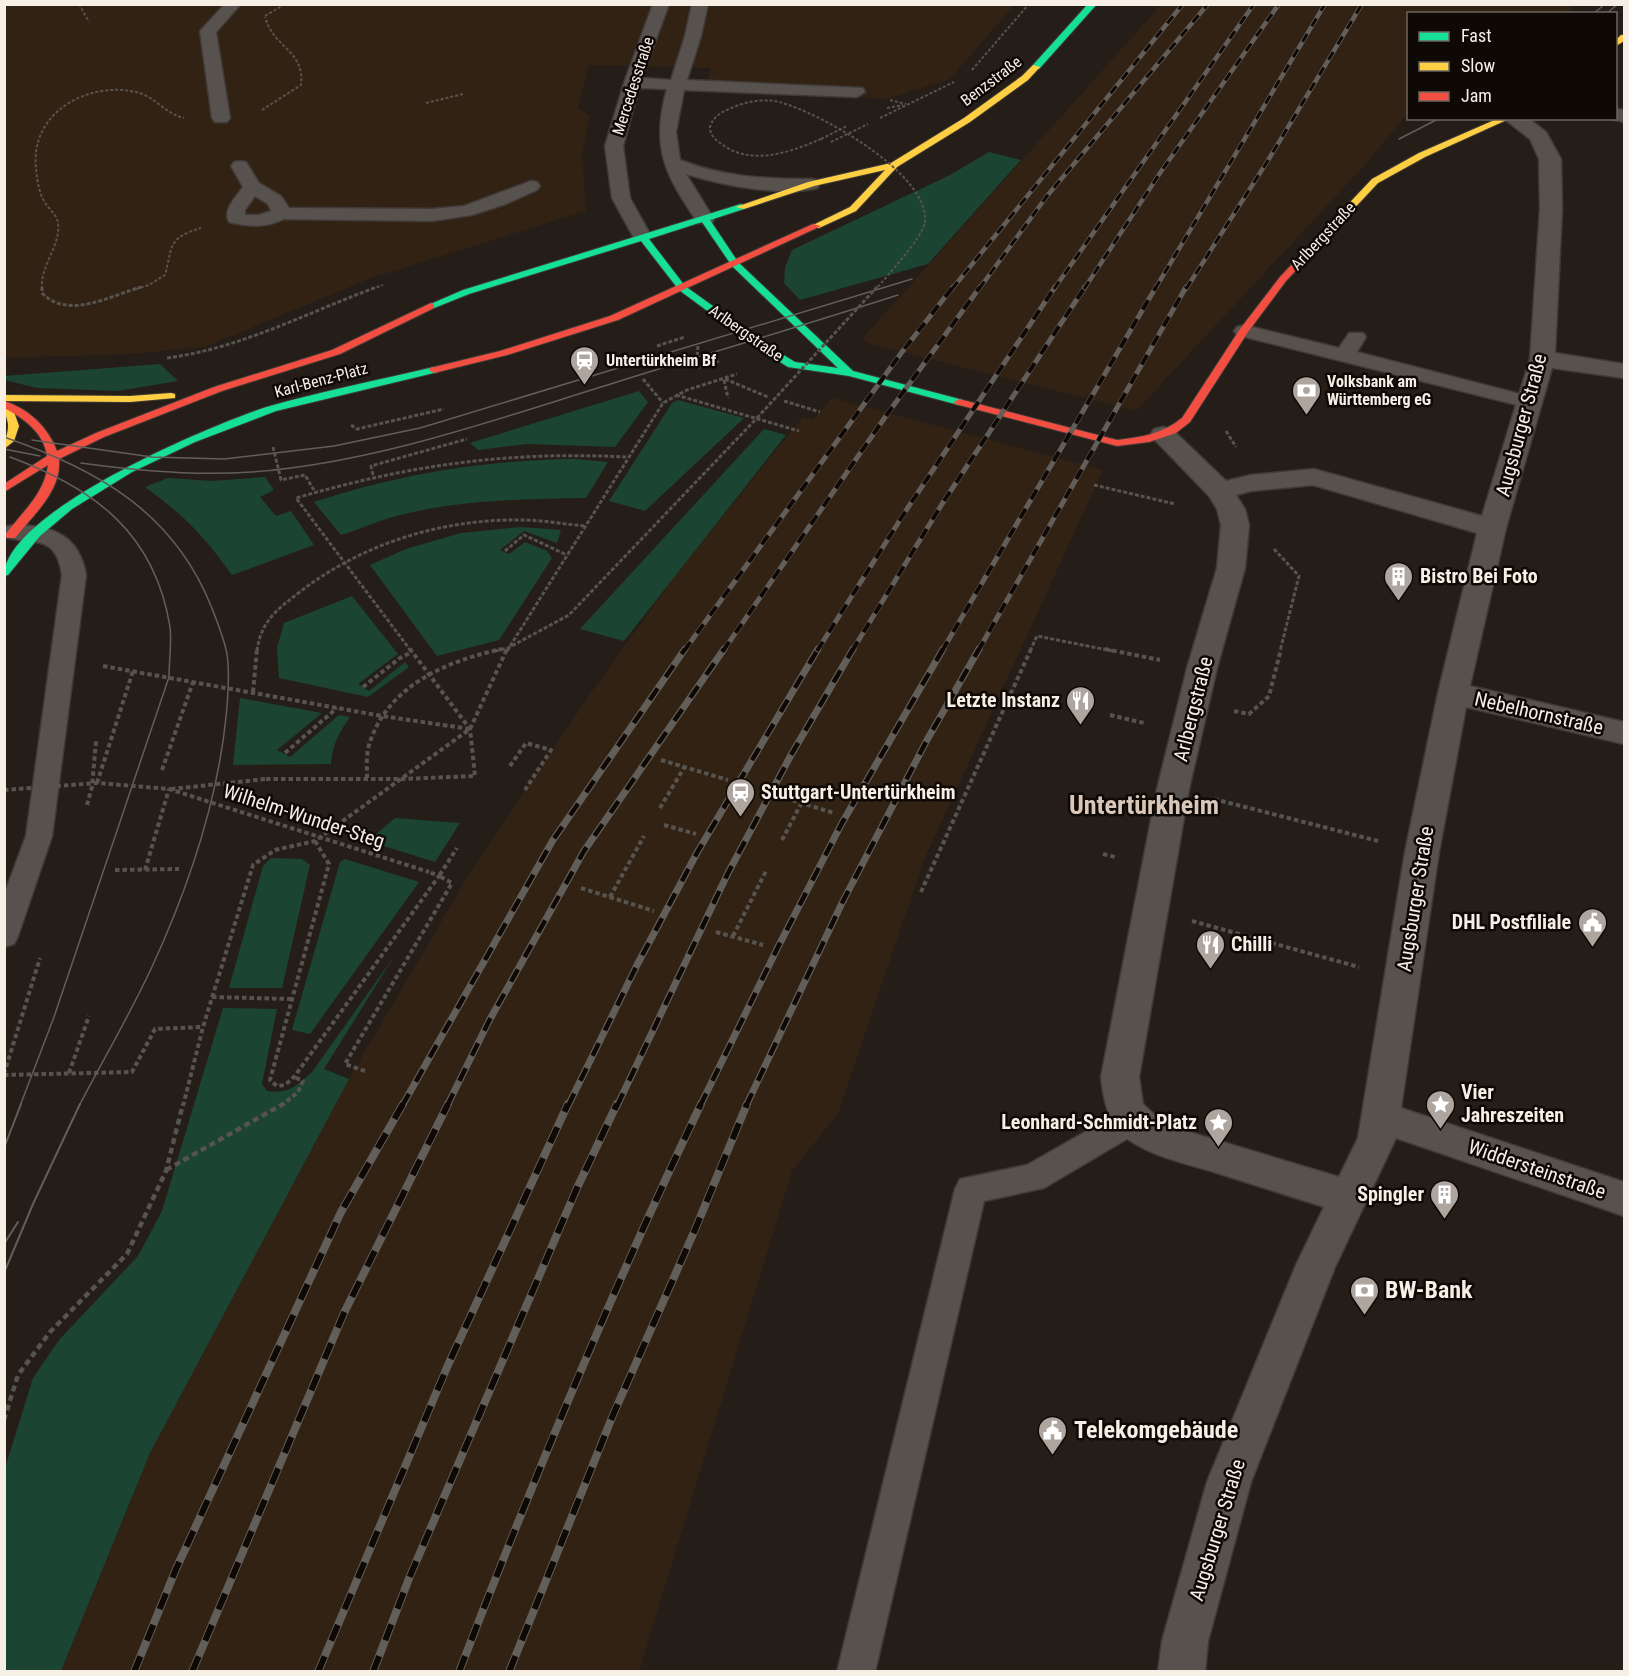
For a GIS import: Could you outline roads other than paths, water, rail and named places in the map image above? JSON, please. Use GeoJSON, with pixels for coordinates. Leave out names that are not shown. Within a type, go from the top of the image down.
{"type":"FeatureCollection","features":[{"type":"Feature","properties":{"kind":"main road","name":"Benzstraße"},"geometry":{"type":"LineString","coordinates":[[682,288],[853,209],[894,165],[967,120],[1025,78],[1067,35],[1093,4]]}},
{"type":"Feature","properties":{"kind":"main road","name":"Arlbergstraße"},"geometry":{"type":"LineString","coordinates":[[682,288],[763,347],[792,365],[849,374],[1117,443],[1145,441],[1176,430],[1186,420],[1244,331],[1283,279],[1376,181],[1422,155],[1502,120]]}},
{"type":"Feature","properties":{"kind":"main road","name":"Benzstraße"},"geometry":{"type":"LineString","coordinates":[[642,236],[705,219],[811,184],[894,165]]}},
{"type":"Feature","properties":{"kind":"main road"},"geometry":{"type":"LineString","coordinates":[[705,219],[735,264]]}},
{"type":"Feature","properties":{"kind":"main road"},"geometry":{"type":"LineString","coordinates":[[642,236],[682,288]]}},
{"type":"Feature","properties":{"kind":"main road","name":"Karl-Benz-Platz"},"geometry":{"type":"LineString","coordinates":[[6,487],[55,457],[129,423],[218,389],[336,352],[419,311],[466,292],[642,236]]}},
{"type":"Feature","properties":{"kind":"main road","name":"Arlbergstraße"},"geometry":{"type":"LineString","coordinates":[[735,264],[849,374]]}},
{"type":"Feature","properties":{"kind":"main road","name":"Karl-Benz-Platz"},"geometry":{"type":"LineString","coordinates":[[4,572],[15,537],[152,457],[272,410],[503,353],[614,318],[682,288]]}},
{"type":"Feature","properties":{"kind":"main road"},"geometry":{"type":"LineString","coordinates":[[4,398],[130,399],[218,389]]}},
{"type":"Feature","properties":{"kind":"main road"},"geometry":{"type":"LineString","coordinates":[[4,406],[20,410],[36,421],[48,436],[55,457],[50,483],[15,537]]}},
{"type":"Feature","properties":{"kind":"main road"},"geometry":{"type":"LineString","coordinates":[[4,406],[12,414],[16,426],[13,436],[4,446]]}},
{"type":"Feature","properties":{"kind":"main road"},"geometry":{"type":"LineString","coordinates":[[95,475],[152,457]]}},
{"type":"Feature","properties":{"kind":"main road"},"geometry":{"type":"LineString","coordinates":[[6,487],[66,480]]}},
{"type":"Feature","properties":{"kind":"street","name":"Augsburger Straße"},"geometry":{"type":"LineString","coordinates":[[1181,1671],[1185,1641],[1229,1482],[1316,1265],[1377,1138],[1422,852],[1453,693],[1492,528],[1542,359],[1551,209],[1550,159],[1539,136],[1516,120]]}},
{"type":"Feature","properties":{"kind":"street"},"geometry":{"type":"LineString","coordinates":[[1542,359],[1624,371]]}},
{"type":"Feature","properties":{"kind":"street","name":"Arlbergstraße"},"geometry":{"type":"LineString","coordinates":[[1131,1120],[1122,1099],[1120,1077],[1173,789],[1202,668],[1232,568],[1235,525],[1232,509],[1220,491],[1163,435]]}},
{"type":"Feature","properties":{"kind":"street"},"geometry":{"type":"LineString","coordinates":[[1220,491],[1251,483],[1314,477],[1492,528]]}},
{"type":"Feature","properties":{"kind":"street","name":"Nebelhornstraße"},"geometry":{"type":"LineString","coordinates":[[1453,693],[1624,733]]}},
{"type":"Feature","properties":{"kind":"street","name":"Widdersteinstraße"},"geometry":{"type":"LineString","coordinates":[[1381,1117],[1624,1199]]}},
{"type":"Feature","properties":{"kind":"street"},"geometry":{"type":"LineString","coordinates":[[1131,1120],[1151,1134],[1177,1144],[1347,1197]]}},
{"type":"Feature","properties":{"kind":"lane"},"geometry":{"type":"LineString","coordinates":[[220,115],[208,31],[234,4]]}},
{"type":"Feature","properties":{"kind":"lane","name":"Mercedesstraße"},"geometry":{"type":"LineString","coordinates":[[642,236],[621,198],[614,146],[632,83],[661,4]]}},
{"type":"Feature","properties":{"kind":"lane"},"geometry":{"type":"LineString","coordinates":[[700,4],[693,40],[677,83],[666,134],[672,163],[705,219]]}},
{"type":"Feature","properties":{"kind":"lane"},"geometry":{"type":"LineString","coordinates":[[632,83],[857,92]]}},
{"type":"Feature","properties":{"kind":"lane"},"geometry":{"type":"LineString","coordinates":[[672,163],[720,179],[761,185],[811,184]]}},
{"type":"Feature","properties":{"kind":"lane"},"geometry":{"type":"LineString","coordinates":[[240,166],[252,187],[272,198],[280,207],[281,213]]}},
{"type":"Feature","properties":{"kind":"lane"},"geometry":{"type":"LineString","coordinates":[[252,187],[236,210],[236,218],[260,221],[281,213],[432,215],[466,211],[500,200],[531,186]]}},
{"type":"Feature","properties":{"kind":"lane"},"geometry":{"type":"LineString","coordinates":[[1244,331],[1529,402]]}},
{"type":"Feature","properties":{"kind":"lane"},"geometry":{"type":"LineString","coordinates":[[1345,355],[1356,337]]}},
{"type":"Feature","properties":{"kind":"lane"},"geometry":{"type":"LineString","coordinates":[[4,936],[39,836],[74,574],[73,562],[64,546],[56,540],[15,537]]}},
{"type":"Feature","properties":{"kind":"lane"},"geometry":{"type":"LineString","coordinates":[[856,1671],[971,1188],[1033,1178],[1131,1120]]}},
{"type":"Feature","properties":{"kind":"tram line"},"geometry":{"type":"LineString","coordinates":[[1595,12],[1605,4]]}},
{"type":"Feature","properties":{"kind":"tram line"},"geometry":{"type":"LineString","coordinates":[[1608,12],[1618,4]]}},
{"type":"Feature","properties":{"kind":"tram line"},"geometry":{"type":"LineString","coordinates":[[1399,139],[1436,120]]}},
{"type":"Feature","properties":{"kind":"tram line"},"geometry":{"type":"LineString","coordinates":[[32,440],[152,457],[224,459],[334,446],[420,428],[912,279]]}},
{"type":"Feature","properties":{"kind":"tram line"},"geometry":{"type":"LineString","coordinates":[[81,463],[145,470],[209,473],[252,472],[344,459],[483,424],[898,295]]}},
{"type":"Feature","properties":{"kind":"tram line"},"geometry":{"type":"LineString","coordinates":[[4,437],[100,479],[153,519],[176,544],[195,573],[218,624],[228,662],[228,694],[222,750],[208,814],[189,877],[151,969],[79,1105]]}},
{"type":"Feature","properties":{"kind":"tram line"},"geometry":{"type":"LineString","coordinates":[[4,449],[40,456]]}},
{"type":"Feature","properties":{"kind":"tram line"},"geometry":{"type":"LineString","coordinates":[[10,457],[68,483],[116,518],[135,540],[150,565],[162,594],[171,639],[169,677],[54,1017],[20,1106]]}},
{"type":"Feature","properties":{"kind":"tram line"},"geometry":{"type":"LineString","coordinates":[[4,1148],[21,1104]]}},
{"type":"Feature","properties":{"kind":"tram line"},"geometry":{"type":"LineString","coordinates":[[4,1273],[33,1204],[79,1105]]}},
{"type":"Feature","properties":{"kind":"tram line"},"geometry":{"type":"LineString","coordinates":[[4,1244],[18,1222]]}},
{"type":"Feature","properties":{"kind":"railway"},"geometry":{"type":"LineString","coordinates":[[952,289],[1183,4]]}},
{"type":"Feature","properties":{"kind":"railway"},"geometry":{"type":"LineString","coordinates":[[979,289],[1047,196],[1208,4]]}},
{"type":"Feature","properties":{"kind":"railway"},"geometry":{"type":"LineString","coordinates":[[1054,289],[1254,4]]}},
{"type":"Feature","properties":{"kind":"railway"},"geometry":{"type":"LineString","coordinates":[[1084,289],[1160,173],[1279,4]]}},
{"type":"Feature","properties":{"kind":"railway"},"geometry":{"type":"LineString","coordinates":[[1155,289],[1325,4]]}},
{"type":"Feature","properties":{"kind":"railway"},"geometry":{"type":"LineString","coordinates":[[1186,289],[1267,162],[1362,4]]}},
{"type":"Feature","properties":{"kind":"railway"},"geometry":{"type":"LineString","coordinates":[[684,651],[902,352],[953,287]]}},
{"type":"Feature","properties":{"kind":"railway"},"geometry":{"type":"LineString","coordinates":[[723,651],[888,413],[980,287]]}},
{"type":"Feature","properties":{"kind":"railway"},"geometry":{"type":"LineString","coordinates":[[817,651],[907,509],[1055,287]]}},
{"type":"Feature","properties":{"kind":"railway"},"geometry":{"type":"LineString","coordinates":[[852,651],[942,504],[1085,287]]}},
{"type":"Feature","properties":{"kind":"railway"},"geometry":{"type":"LineString","coordinates":[[942,651],[1156,287]]}},
{"type":"Feature","properties":{"kind":"railway"},"geometry":{"type":"LineString","coordinates":[[978,651],[1186,287]]}},
{"type":"Feature","properties":{"kind":"railway"},"geometry":{"type":"LineString","coordinates":[[402,1106],[553,840],[685,649]]}},
{"type":"Feature","properties":{"kind":"railway"},"geometry":{"type":"LineString","coordinates":[[447,1106],[489,1021],[584,851],[724,649]]}},
{"type":"Feature","properties":{"kind":"railway"},"geometry":{"type":"LineString","coordinates":[[568,1106],[637,965],[698,851],[818,649]]}},
{"type":"Feature","properties":{"kind":"railway"},"geometry":{"type":"LineString","coordinates":[[617,1106],[728,873],[791,755],[853,649]]}},
{"type":"Feature","properties":{"kind":"railway"},"geometry":{"type":"LineString","coordinates":[[700,1106],[842,823],[943,649]]}},
{"type":"Feature","properties":{"kind":"railway"},"geometry":{"type":"LineString","coordinates":[[746,1106],[842,903],[927,740],[979,649]]}},
{"type":"Feature","properties":{"kind":"railway"},"geometry":{"type":"LineString","coordinates":[[134,1672],[176,1569],[341,1212],[403,1104]]}},
{"type":"Feature","properties":{"kind":"railway"},"geometry":{"type":"LineString","coordinates":[[192,1672],[344,1313],[448,1104]]}},
{"type":"Feature","properties":{"kind":"railway"},"geometry":{"type":"LineString","coordinates":[[318,1672],[448,1365],[568,1104]]}},
{"type":"Feature","properties":{"kind":"railway"},"geometry":{"type":"LineString","coordinates":[[373,1672],[410,1576],[577,1188],[617,1104]]}},
{"type":"Feature","properties":{"kind":"railway"},"geometry":{"type":"LineString","coordinates":[[459,1672],[574,1386],[701,1104]]}},
{"type":"Feature","properties":{"kind":"railway"},"geometry":{"type":"LineString","coordinates":[[509,1672],[613,1415],[694,1232],[747,1104]]}},
{"type":"Feature","properties":{"kind":"place","name":"Untertürkheim Bf"},"geometry":{"type":"Point","coordinates":[585,386]}},
{"type":"Feature","properties":{"kind":"place","name":"Volksbank am Württemberg eG"},"geometry":{"type":"Point","coordinates":[1306,416]}},
{"type":"Feature","properties":{"kind":"place","name":"Bistro Bei Foto"},"geometry":{"type":"Point","coordinates":[1399,602]}},
{"type":"Feature","properties":{"kind":"place","name":"Letzte Instanz"},"geometry":{"type":"Point","coordinates":[1081,726]}},
{"type":"Feature","properties":{"kind":"place","name":"Stuttgart-Untertürkheim"},"geometry":{"type":"Point","coordinates":[740,818]}},
{"type":"Feature","properties":{"kind":"place","name":"DHL Postfiliale"},"geometry":{"type":"Point","coordinates":[1592,948]}},
{"type":"Feature","properties":{"kind":"place","name":"Chilli"},"geometry":{"type":"Point","coordinates":[1210,970]}},
{"type":"Feature","properties":{"kind":"place","name":"Vier Jahreszeiten"},"geometry":{"type":"Point","coordinates":[1440,1130]}},
{"type":"Feature","properties":{"kind":"place","name":"Leonhard-Schmidt-Platz"},"geometry":{"type":"Point","coordinates":[1218,1148]}},
{"type":"Feature","properties":{"kind":"place","name":"Spingler"},"geometry":{"type":"Point","coordinates":[1445,1220]}},
{"type":"Feature","properties":{"kind":"place","name":"BW-Bank"},"geometry":{"type":"Point","coordinates":[1364,1316]}},
{"type":"Feature","properties":{"kind":"place","name":"Telekomgebäude"},"geometry":{"type":"Point","coordinates":[1053,1456]}},
{"type":"Feature","properties":{"kind":"district","name":"Untertürkheim"},"geometry":{"type":"Point","coordinates":[1144,805]}}]}
